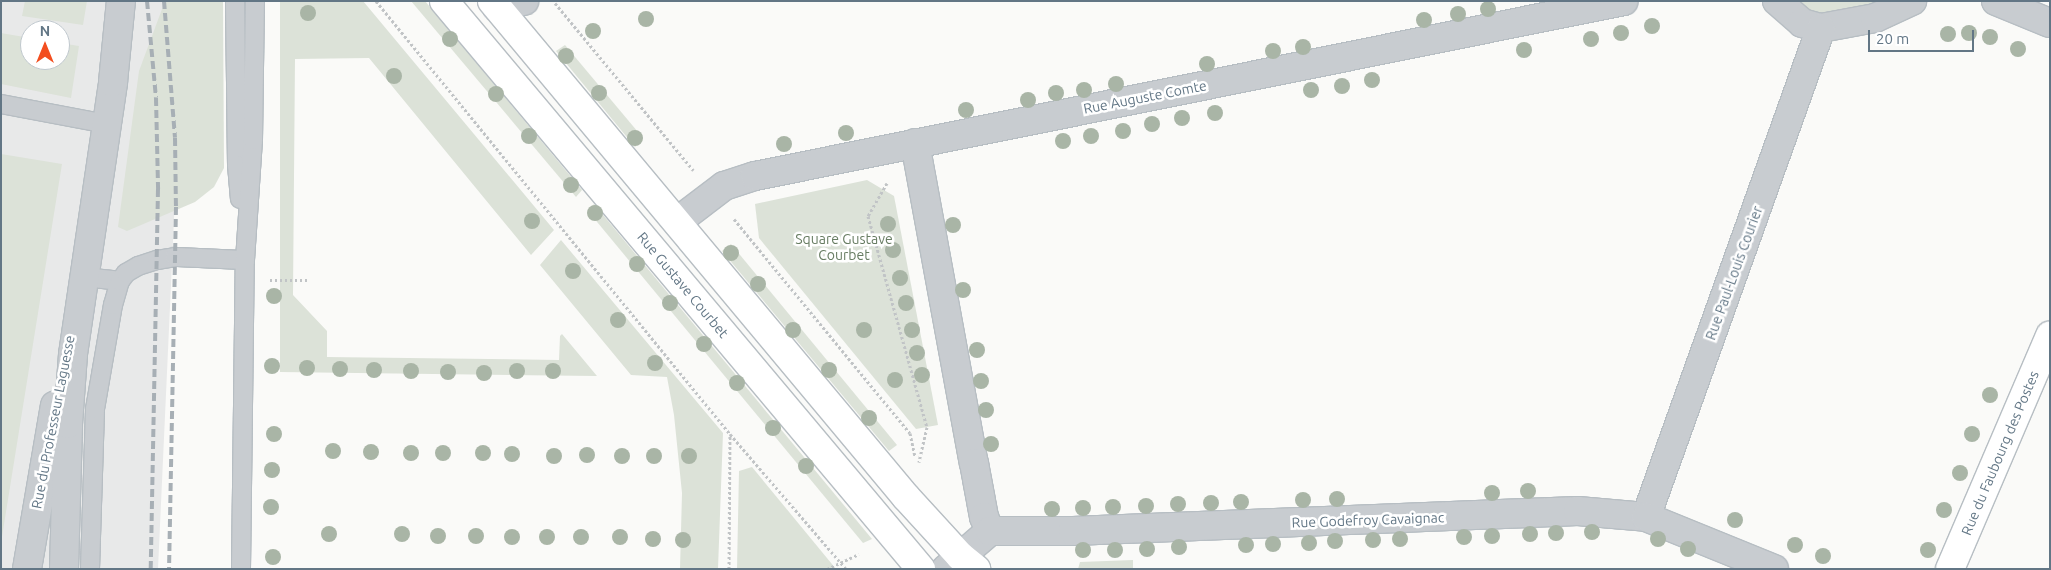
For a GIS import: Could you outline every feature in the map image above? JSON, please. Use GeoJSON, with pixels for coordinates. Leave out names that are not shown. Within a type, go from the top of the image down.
{"type":"FeatureCollection","features":[{"type":"Feature","properties":{"kind":"main road","name":"Rue Gustave Courbet"},"geometry":{"type":"LineString","coordinates":[[444,1],[921,569]]}},
{"type":"Feature","properties":{"kind":"main road"},"geometry":{"type":"LineString","coordinates":[[495,4],[678,221],[748,310],[960,564]]}},
{"type":"Feature","properties":{"kind":"main road","name":"Rue du Faubourg des Postes"},"geometry":{"type":"LineString","coordinates":[[1950,569],[2050,336]]}},
{"type":"Feature","properties":{"kind":"street","name":"Rue du Professeur Laguesse"},"geometry":{"type":"LineString","coordinates":[[64,569],[68,424],[73,354],[82,277],[113,82],[121,1]]}},
{"type":"Feature","properties":{"kind":"street","name":"Rue du Professeur Laguesse"},"geometry":{"type":"LineString","coordinates":[[113,82],[134,1]]}},
{"type":"Feature","properties":{"kind":"street"},"geometry":{"type":"LineString","coordinates":[[495,4],[524,1]]}},
{"type":"Feature","properties":{"kind":"street","name":"Rue Auguste Comte"},"geometry":{"type":"LineString","coordinates":[[678,221],[724,186],[754,176],[1624,1]]}},
{"type":"Feature","properties":{"kind":"street"},"geometry":{"type":"LineString","coordinates":[[1777,1],[1802,23],[1821,28],[1875,18],[1912,1]]}},
{"type":"Feature","properties":{"kind":"street"},"geometry":{"type":"LineString","coordinates":[[1996,1],[2050,22]]}},
{"type":"Feature","properties":{"kind":"street","name":"Rue Paul-Louis Courier"},"geometry":{"type":"LineString","coordinates":[[1646,517],[1821,28]]}},
{"type":"Feature","properties":{"kind":"street"},"geometry":{"type":"LineString","coordinates":[[915,143],[975,473],[984,517],[990,532],[960,564]]}},
{"type":"Feature","properties":{"kind":"street","name":"Rue du Professeur Laguesse"},"geometry":{"type":"LineString","coordinates":[[27,569],[52,420],[82,277]]}},
{"type":"Feature","properties":{"kind":"street","name":"Rue Godefroy Cavaignac"},"geometry":{"type":"LineString","coordinates":[[990,532],[1073,532],[1578,512],[1646,517],[1774,569]]}},
{"type":"Feature","properties":{"kind":"lane"},"geometry":{"type":"LineString","coordinates":[[235,1],[237,165],[245,260]]}},
{"type":"Feature","properties":{"kind":"lane"},"geometry":{"type":"LineString","coordinates":[[241,569],[245,260],[253,140],[255,1]]}},
{"type":"Feature","properties":{"kind":"lane"},"geometry":{"type":"LineString","coordinates":[[3,106],[106,124]]}},
{"type":"Feature","properties":{"kind":"lane"},"geometry":{"type":"LineString","coordinates":[[90,569],[95,409],[113,305],[120,281],[126,273],[138,266],[157,260],[175,257],[245,260]]}},
{"type":"Feature","properties":{"kind":"lane"},"geometry":{"type":"LineString","coordinates":[[82,277],[120,281]]}},
{"type":"Feature","properties":{"kind":"path"},"geometry":{"type":"LineString","coordinates":[[376,1],[730,434],[846,569]]}},
{"type":"Feature","properties":{"kind":"path"},"geometry":{"type":"LineString","coordinates":[[554,1],[658,126],[712,195],[754,241],[910,433],[917,467],[927,427],[868,216],[883,189],[915,143]]}},
{"type":"Feature","properties":{"kind":"path"},"geometry":{"type":"LineString","coordinates":[[245,280],[310,280]]}},
{"type":"Feature","properties":{"kind":"path"},"geometry":{"type":"LineString","coordinates":[[729,569],[730,434]]}},
{"type":"Feature","properties":{"kind":"path"},"geometry":{"type":"LineString","coordinates":[[827,569],[859,554]]}},
{"type":"Feature","properties":{"kind":"shaded area"},"geometry":{"type":"Polygon","coordinates":[[[1,1],[184,1],[158,569],[1,569],[1,1]]]}},
{"type":"Feature","properties":{"kind":"green space"},"geometry":{"type":"Polygon","coordinates":[[[25,1],[87,1],[83,25],[70,23],[70,20],[49,20],[22,16],[25,1]]]}},
{"type":"Feature","properties":{"kind":"green space"},"geometry":{"type":"Polygon","coordinates":[[[165,1],[223,1],[224,168],[214,187],[195,202],[127,231],[118,227],[139,71],[165,1]]]}},
{"type":"Feature","properties":{"kind":"green space"},"geometry":{"type":"Polygon","coordinates":[[[280,1],[363,1],[554,230],[531,255],[369,58],[295,59],[293,295],[327,331],[327,357],[559,360],[560,336],[562,334],[597,376],[280,372],[280,1]]]}},
{"type":"Feature","properties":{"kind":"green space"},"geometry":{"type":"Polygon","coordinates":[[[411,1],[425,1],[582,190],[576,197],[411,1]]]}},
{"type":"Feature","properties":{"kind":"green space"},"geometry":{"type":"Polygon","coordinates":[[[1793,1],[1884,1],[1847,13],[1830,16],[1814,14],[1793,1]]]}},
{"type":"Feature","properties":{"kind":"green space"},"geometry":{"type":"Polygon","coordinates":[[[1,33],[20,36],[20,70],[70,70],[70,45],[79,46],[71,98],[1,84],[1,33]]]}},
{"type":"Feature","properties":{"kind":"green space"},"geometry":{"type":"Polygon","coordinates":[[[565,45],[643,138],[635,147],[556,51],[565,45]]]}},
{"type":"Feature","properties":{"kind":"green space"},"geometry":{"type":"Polygon","coordinates":[[[1,154],[62,164],[1,543],[1,154]]]}},
{"type":"Feature","properties":{"kind":"green space","name":"Square Gustave Courbet"},"geometry":{"type":"Polygon","coordinates":[[[867,180],[894,196],[938,425],[916,429],[759,238],[755,204],[867,180]]]}},
{"type":"Feature","properties":{"kind":"green space"},"geometry":{"type":"Polygon","coordinates":[[[594,204],[872,539],[863,543],[588,211],[594,204]]]}},
{"type":"Feature","properties":{"kind":"green space"},"geometry":{"type":"Polygon","coordinates":[[[561,240],[723,433],[718,569],[680,569],[682,493],[674,415],[667,377],[631,375],[540,265],[561,240]]]}},
{"type":"Feature","properties":{"kind":"green space"},"geometry":{"type":"Polygon","coordinates":[[[731,244],[897,445],[889,451],[722,251],[731,244]]]}},
{"type":"Feature","properties":{"kind":"green space"},"geometry":{"type":"Polygon","coordinates":[[[752,467],[836,569],[737,569],[739,471],[752,467]]]}},
{"type":"Feature","properties":{"kind":"green space"},"geometry":{"type":"Polygon","coordinates":[[[1133,560],[1133,569],[1078,569],[1080,562],[1133,560]]]}},
{"type":"Feature","properties":{"kind":"railway"},"geometry":{"type":"LineString","coordinates":[[147,1],[156,98],[158,189],[151,569]]}},
{"type":"Feature","properties":{"kind":"railway"},"geometry":{"type":"LineString","coordinates":[[164,1],[175,138],[176,207],[169,569]]}}]}
